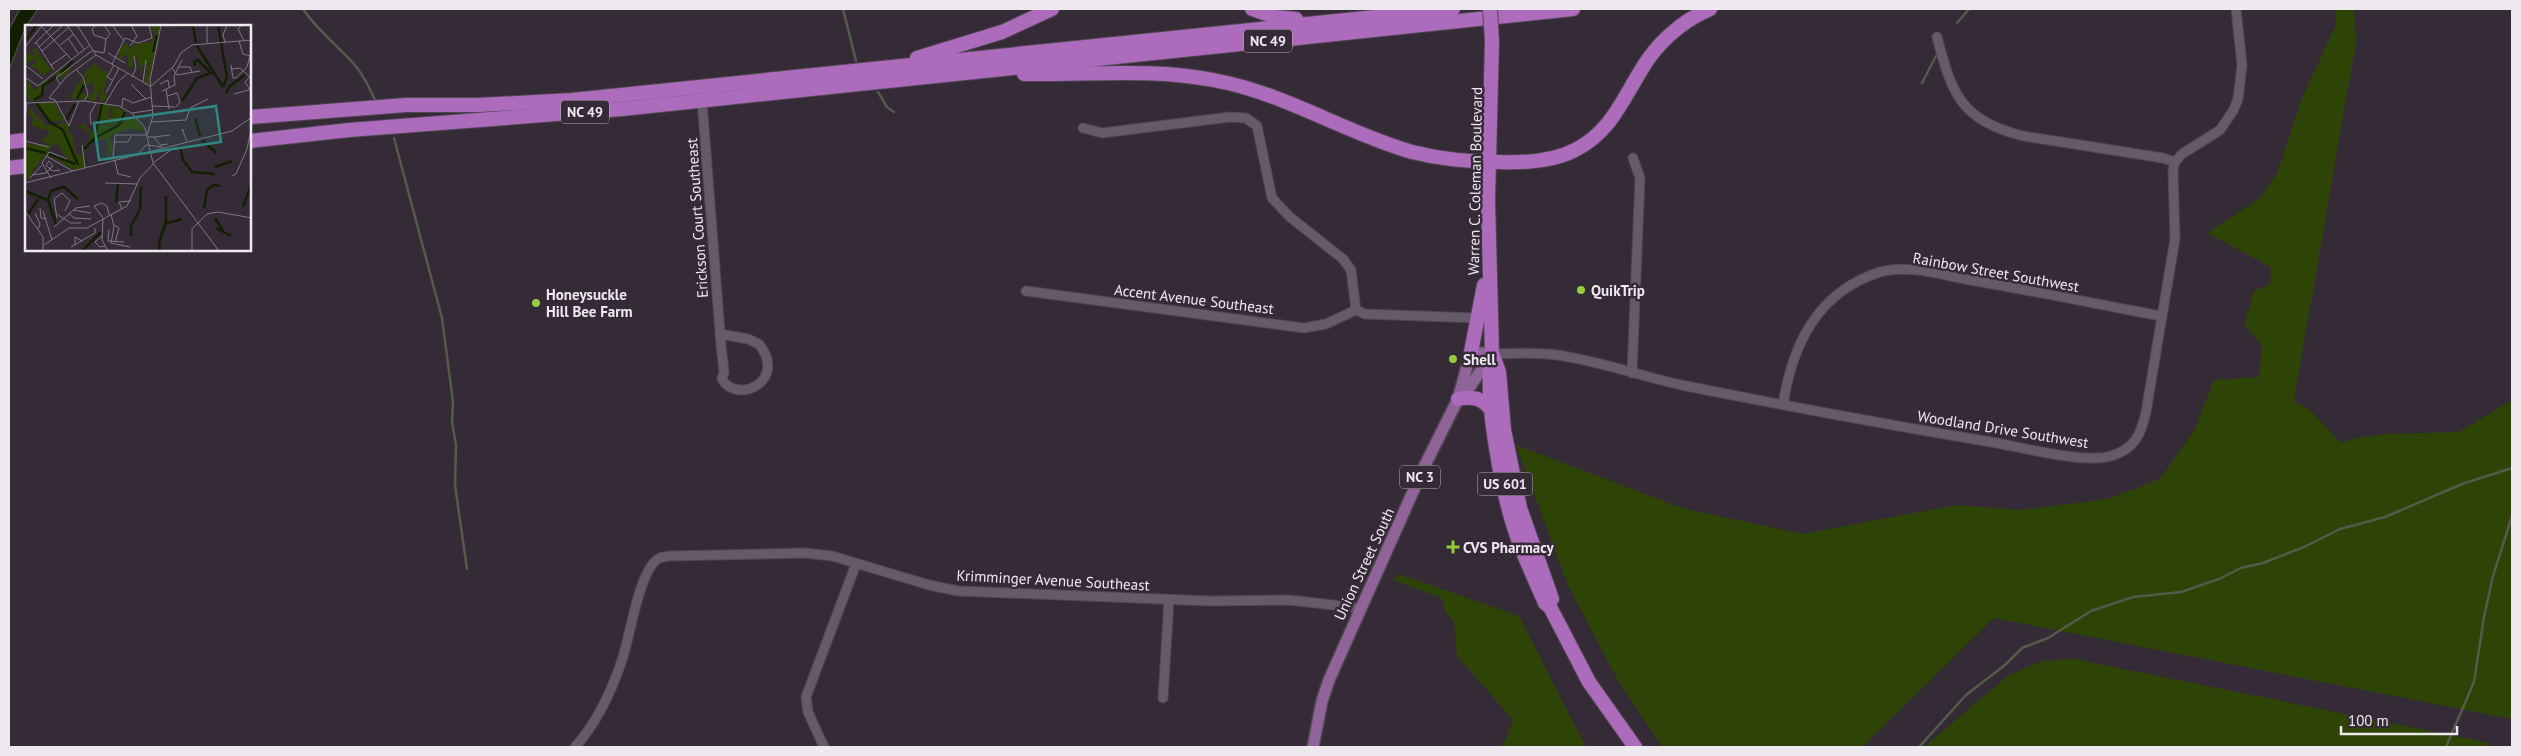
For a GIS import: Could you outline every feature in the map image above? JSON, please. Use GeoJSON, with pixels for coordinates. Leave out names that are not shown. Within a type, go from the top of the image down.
{"type":"FeatureCollection","features":[{"type":"Feature","properties":{"kind":"highway"},"geometry":{"type":"LineString","coordinates":[[874,69],[968,44],[1009,29],[1052,9]]}},
{"type":"Feature","properties":{"kind":"highway"},"geometry":{"type":"LineString","coordinates":[[1252,9],[1275,17],[1329,22]]}},
{"type":"Feature","properties":{"kind":"highway","name":"NC 49"},"geometry":{"type":"LineString","coordinates":[[251,117],[406,105],[478,105],[572,100],[1453,9]]}},
{"type":"Feature","properties":{"kind":"highway","name":"Warren C. Coleman Boulevard"},"geometry":{"type":"LineString","coordinates":[[1490,9],[1492,41],[1489,258],[1492,354],[1488,372],[1499,461],[1518,540],[1544,602],[1550,607],[1589,682],[1608,712],[1635,747]]}},
{"type":"Feature","properties":{"kind":"highway","name":"NC 49"},"geometry":{"type":"LineString","coordinates":[[251,141],[349,130],[580,113],[1573,9]]}},
{"type":"Feature","properties":{"kind":"highway"},"geometry":{"type":"LineString","coordinates":[[962,73],[1145,74],[1212,80],[1272,95],[1364,135],[1412,152],[1489,162],[1515,162],[1556,157],[1575,150],[1594,139],[1609,125],[1651,55],[1686,22],[1710,9]]}},
{"type":"Feature","properties":{"kind":"highway"},"geometry":{"type":"LineString","coordinates":[[9,142],[25,140]]}},
{"type":"Feature","properties":{"kind":"highway"},"geometry":{"type":"LineString","coordinates":[[9,168],[25,166]]}},
{"type":"Feature","properties":{"kind":"highway"},"geometry":{"type":"LineString","coordinates":[[1471,352],[1489,258]]}},
{"type":"Feature","properties":{"kind":"highway","name":"Warren C. Coleman Boulevard"},"geometry":{"type":"LineString","coordinates":[[1492,354],[1499,372],[1504,430],[1520,508],[1552,598],[1550,607]]}},
{"type":"Feature","properties":{"kind":"highway"},"geometry":{"type":"LineString","coordinates":[[1458,399],[1469,397],[1479,399],[1492,411]]}},
{"type":"Feature","properties":{"kind":"main road"},"geometry":{"type":"LineString","coordinates":[[1471,352],[1492,354]]}},
{"type":"Feature","properties":{"kind":"main road","name":"Union Street South"},"geometry":{"type":"LineString","coordinates":[[1313,747],[1327,687],[1360,608],[1458,399],[1471,352]]}},
{"type":"Feature","properties":{"kind":"main road","name":"Union Street South"},"geometry":{"type":"LineString","coordinates":[[1458,399],[1469,388],[1492,354]]}},
{"type":"Feature","properties":{"kind":"street"},"geometry":{"type":"LineString","coordinates":[[1937,37],[1951,84],[1967,109],[1977,117],[2007,132],[2023,136],[2163,158],[2175,162],[2182,154],[2220,130],[2233,111],[2238,99],[2242,66],[2236,10]]}},
{"type":"Feature","properties":{"kind":"street","name":"Erickson Court Southeast"},"geometry":{"type":"LineString","coordinates":[[702,100],[720,334],[724,372],[722,379],[726,386],[741,389],[763,382],[768,375],[767,363],[759,344],[748,338],[720,334]]}},
{"type":"Feature","properties":{"kind":"street"},"geometry":{"type":"LineString","coordinates":[[1084,128],[1102,133],[1230,118],[1246,118],[1257,126],[1260,135],[1272,198],[1290,217],[1343,259],[1351,270],[1356,310],[1365,314],[1478,318]]}},
{"type":"Feature","properties":{"kind":"street"},"geometry":{"type":"LineString","coordinates":[[1632,373],[1640,178],[1633,158]]}},
{"type":"Feature","properties":{"kind":"street","name":"Woodland Drive Southwest"},"geometry":{"type":"LineString","coordinates":[[1492,354],[1556,355],[1783,405],[2044,452],[2085,457],[2110,456],[2128,449],[2139,436],[2142,428],[2160,316],[2175,239],[2172,180],[2175,162]]}},
{"type":"Feature","properties":{"kind":"street","name":"Rainbow Street Southwest"},"geometry":{"type":"LineString","coordinates":[[1783,405],[1792,364],[1804,333],[1814,318],[1842,293],[1880,273],[1920,271],[2160,316]]}},
{"type":"Feature","properties":{"kind":"street","name":"Accent Avenue Southeast"},"geometry":{"type":"LineString","coordinates":[[1026,291],[1304,328],[1326,324],[1356,310]]}},
{"type":"Feature","properties":{"kind":"street","name":"Krimminger Avenue Southeast"},"geometry":{"type":"LineString","coordinates":[[575,747],[594,720],[621,665],[644,580],[649,570],[659,558],[789,553],[832,556],[929,585],[958,591],[1169,600],[1289,600],[1360,608]]}},
{"type":"Feature","properties":{"kind":"street"},"geometry":{"type":"LineString","coordinates":[[824,747],[808,712],[806,697],[856,564]]}},
{"type":"Feature","properties":{"kind":"street"},"geometry":{"type":"LineString","coordinates":[[1163,698],[1169,600]]}},
{"type":"Feature","properties":{"kind":"green space"},"geometry":{"type":"Polygon","coordinates":[[[2336,9],[2354,9],[2356,42],[2294,401],[2309,409],[2341,443],[2356,438],[2387,434],[2459,432],[2512,400],[2512,719],[1994,618],[1862,747],[1662,747],[1617,679],[1567,583],[1516,445],[1682,508],[1802,534],[1957,505],[2019,510],[2108,499],[2160,479],[2195,429],[2214,380],[2259,377],[2262,345],[2244,324],[2254,291],[2270,284],[2271,267],[2207,233],[2260,198],[2278,172],[2301,100],[2336,25],[2336,9]]]}},
{"type":"Feature","properties":{"kind":"green space"},"geometry":{"type":"Polygon","coordinates":[[[1399,574],[1519,616],[1586,747],[1499,747],[1505,741],[1513,720],[1457,656],[1454,621],[1445,612],[1442,598],[1393,580],[1399,574]]]}},
{"type":"Feature","properties":{"kind":"green space"},"geometry":{"type":"Polygon","coordinates":[[[2074,659],[2489,743],[2488,747],[1924,747],[2009,675],[2042,661],[2074,659]]]}},
{"type":"Feature","properties":{"kind":"shaded area"},"geometry":{"type":"Polygon","coordinates":[[[20,9],[38,9],[25,25],[9,70],[9,30],[20,9]]]}},
{"type":"Feature","properties":{"kind":"waterway"},"geometry":{"type":"LineString","coordinates":[[303,9],[314,24],[357,67],[375,100]]}},
{"type":"Feature","properties":{"kind":"waterway"},"geometry":{"type":"LineString","coordinates":[[843,9],[856,61]]}},
{"type":"Feature","properties":{"kind":"waterway"},"geometry":{"type":"LineString","coordinates":[[1957,23],[1969,9]]}},
{"type":"Feature","properties":{"kind":"waterway"},"geometry":{"type":"LineString","coordinates":[[1922,83],[1936,56]]}},
{"type":"Feature","properties":{"kind":"waterway"},"geometry":{"type":"LineString","coordinates":[[878,92],[887,107],[894,112]]}},
{"type":"Feature","properties":{"kind":"waterway"},"geometry":{"type":"LineString","coordinates":[[394,138],[442,318],[453,402],[452,422],[456,445],[455,485],[467,569]]}},
{"type":"Feature","properties":{"kind":"waterway"},"geometry":{"type":"LineString","coordinates":[[1919,747],[1966,695],[2005,665],[2022,648],[2048,638],[2091,611],[2133,597],[2181,592],[2219,579],[2241,568],[2263,563],[2304,547],[2340,529],[2385,517],[2462,484],[2512,468]]}},
{"type":"Feature","properties":{"kind":"waterway"},"geometry":{"type":"LineString","coordinates":[[2446,747],[2474,682],[2484,617],[2493,576],[2512,516]]}},
{"type":"Feature","properties":{"kind":"place","name":"QuikTrip"},"geometry":{"type":"Point","coordinates":[1581,290]}},
{"type":"Feature","properties":{"kind":"place","name":"Honeysuckle Hill Bee Farm"},"geometry":{"type":"Point","coordinates":[536,303]}},
{"type":"Feature","properties":{"kind":"place","name":"Shell"},"geometry":{"type":"Point","coordinates":[1453,359]}},
{"type":"Feature","properties":{"kind":"place","name":"CVS Pharmacy"},"geometry":{"type":"Point","coordinates":[1453,547]}}]}
